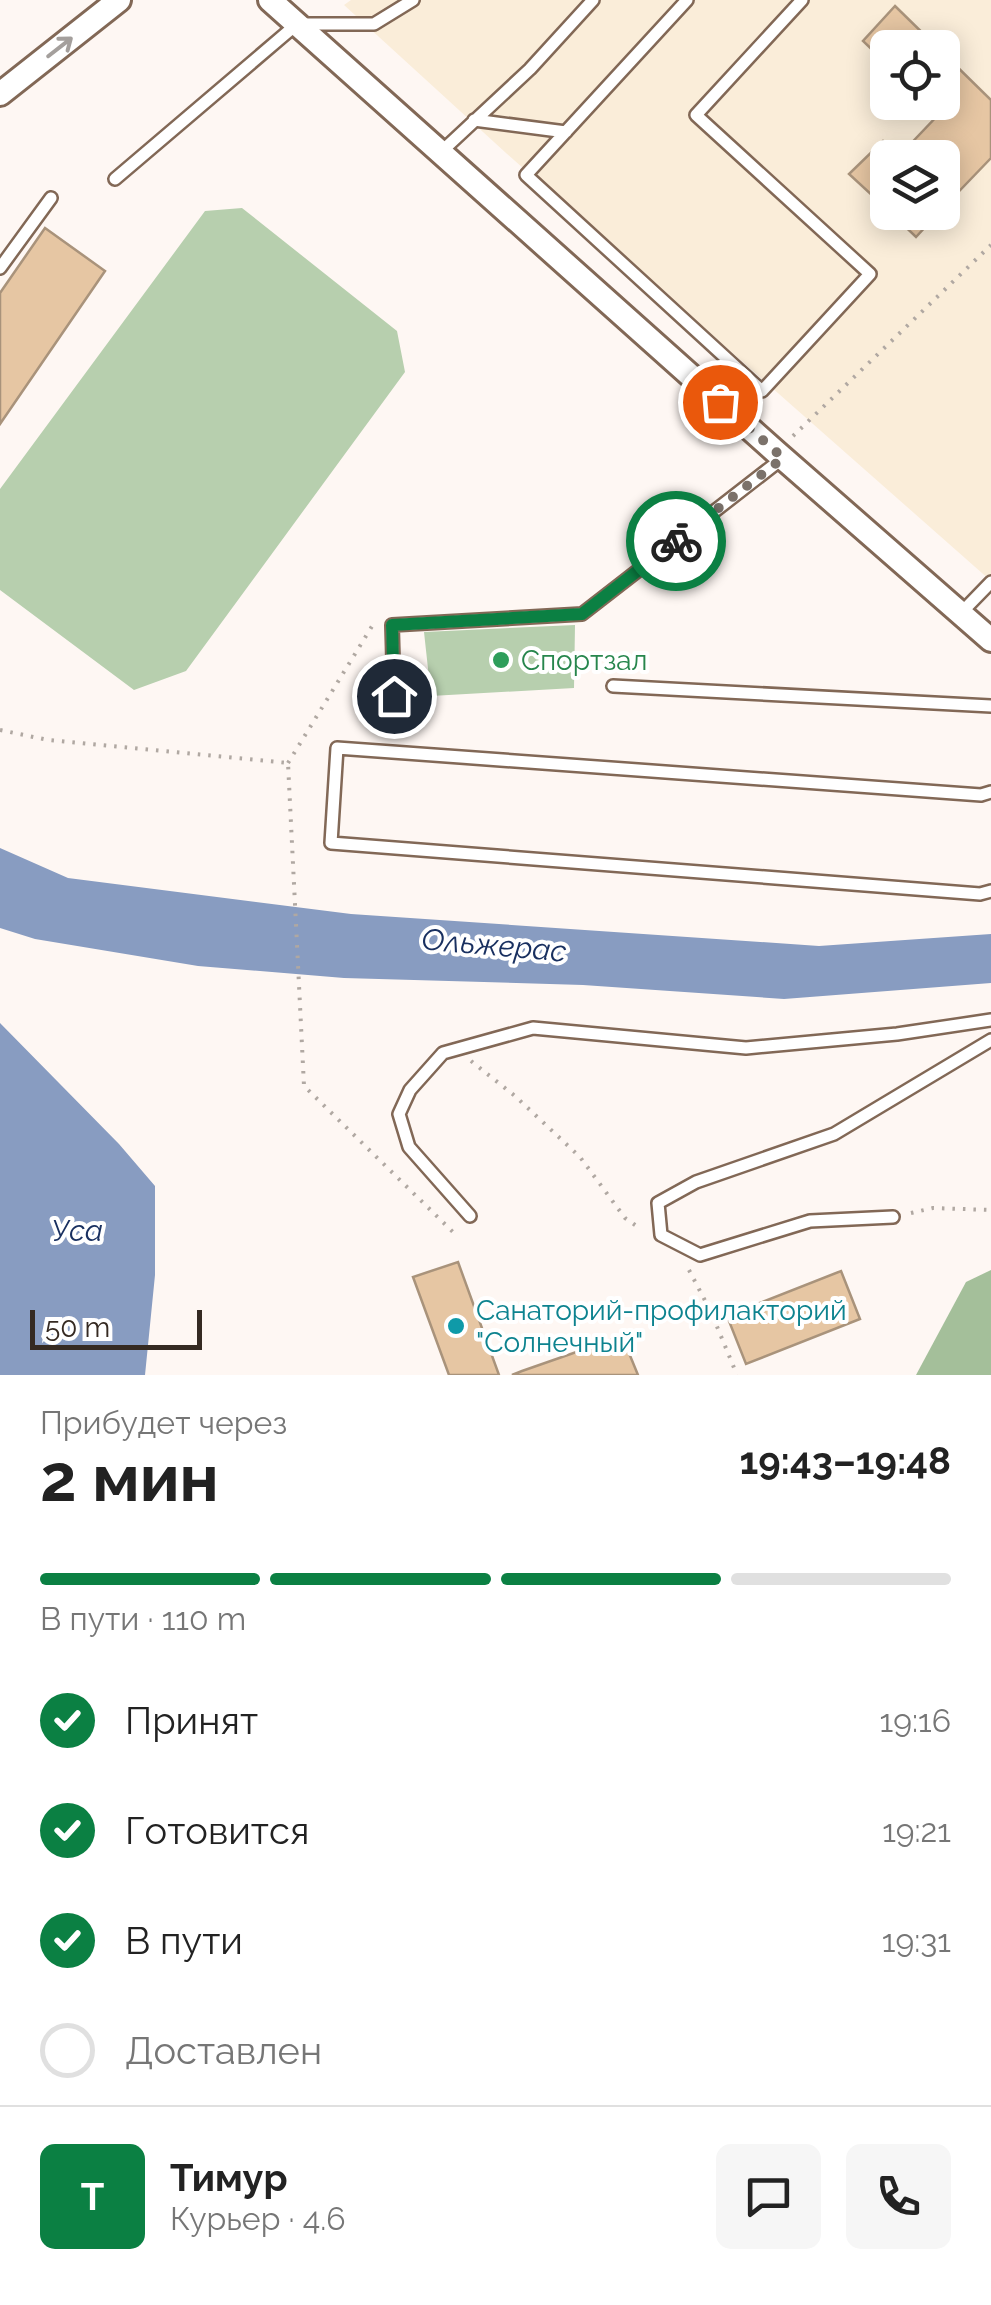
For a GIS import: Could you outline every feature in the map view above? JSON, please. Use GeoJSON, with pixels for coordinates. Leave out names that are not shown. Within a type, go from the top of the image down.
{"type":"FeatureCollection","features":[{"type":"Feature","properties":{"kind":"street"},"geometry":{"type":"LineString","coordinates":[[0,94],[119,0]]}},
{"type":"Feature","properties":{"kind":"street"},"geometry":{"type":"LineString","coordinates":[[270,0],[991,640]]}},
{"type":"Feature","properties":{"kind":"lane"},"geometry":{"type":"LineString","coordinates":[[114,179],[296,24],[374,24],[413,0]]}},
{"type":"Feature","properties":{"kind":"lane"},"geometry":{"type":"LineString","coordinates":[[441,152],[530,69],[593,0]]}},
{"type":"Feature","properties":{"kind":"lane"},"geometry":{"type":"LineString","coordinates":[[687,0],[526,175],[762,391],[870,274],[696,116],[802,0]]}},
{"type":"Feature","properties":{"kind":"lane"},"geometry":{"type":"LineString","coordinates":[[474,120],[566,132]]}},
{"type":"Feature","properties":{"kind":"lane"},"geometry":{"type":"LineString","coordinates":[[0,268],[51,198]]}},
{"type":"Feature","properties":{"kind":"lane"},"geometry":{"type":"LineString","coordinates":[[394,696],[392,625],[582,614],[780,455]]}},
{"type":"Feature","properties":{"kind":"lane"},"geometry":{"type":"LineString","coordinates":[[961,613],[991,582]]}},
{"type":"Feature","properties":{"kind":"lane"},"geometry":{"type":"LineString","coordinates":[[613,686],[991,706]]}},
{"type":"Feature","properties":{"kind":"lane"},"geometry":{"type":"LineString","coordinates":[[991,792],[981,795],[337,748],[332,843],[980,894],[991,891]]}},
{"type":"Feature","properties":{"kind":"lane"},"geometry":{"type":"LineString","coordinates":[[470,1216],[409,1147],[399,1114],[410,1090],[444,1053],[533,1028],[746,1048],[896,1034],[991,1020]]}},
{"type":"Feature","properties":{"kind":"lane"},"geometry":{"type":"LineString","coordinates":[[893,1217],[810,1221],[700,1256],[661,1235],[658,1203],[696,1182],[834,1134],[991,1040]]}},
{"type":"Feature","properties":{"kind":"path"},"geometry":{"type":"LineString","coordinates":[[780,455],[991,245]]}},
{"type":"Feature","properties":{"kind":"path"},"geometry":{"type":"LineString","coordinates":[[378,616],[288,763],[304,1086],[453,1232]]}},
{"type":"Feature","properties":{"kind":"path"},"geometry":{"type":"LineString","coordinates":[[0,730],[48,740],[288,763]]}},
{"type":"Feature","properties":{"kind":"path"},"geometry":{"type":"LineString","coordinates":[[451,1051],[471,1061],[515,1096],[580,1157],[625,1218],[654,1238]]}},
{"type":"Feature","properties":{"kind":"path"},"geometry":{"type":"LineString","coordinates":[[893,1217],[933,1208],[991,1210]]}},
{"type":"Feature","properties":{"kind":"path"},"geometry":{"type":"LineString","coordinates":[[682,1257],[711,1312],[737,1375]]}},
{"type":"Feature","properties":{"kind":"shaded area"},"geometry":{"type":"Polygon","coordinates":[[[351,0],[991,0],[991,581],[344,5],[351,0]]]}},
{"type":"Feature","properties":{"kind":"green space"},"geometry":{"type":"Polygon","coordinates":[[[242,208],[397,331],[405,372],[186,671],[134,690],[0,590],[0,489],[205,211],[242,208]]]}},
{"type":"Feature","properties":{"kind":"green space","name":"Спортзал"},"geometry":{"type":"Polygon","coordinates":[[[575,625],[574,688],[431,696],[424,632],[575,625]]]}},
{"type":"Feature","properties":{"kind":"green space"},"geometry":{"type":"Polygon","coordinates":[[[991,1270],[991,1375],[916,1375],[966,1282],[991,1270]]]}},
{"type":"Feature","properties":{"kind":"water","name":"Ольжерас"},"geometry":{"type":"Polygon","coordinates":[[[0,848],[68,878],[351,914],[819,946],[991,934],[991,983],[784,999],[583,985],[344,978],[198,966],[35,939],[0,928],[0,848]]]}},
{"type":"Feature","properties":{"kind":"water","name":"Уса"},"geometry":{"type":"Polygon","coordinates":[[[0,1023],[155,1186],[155,1275],[145,1375],[0,1375],[0,1023]]]}},
{"type":"Feature","properties":{"kind":"building"},"geometry":{"type":"Polygon","coordinates":[[[895,6],[920,30],[873,30],[895,6]]]}},
{"type":"Feature","properties":{"kind":"building"},"geometry":{"type":"Polygon","coordinates":[[[960,70],[991,100],[991,158],[960,190],[960,140],[914,140],[933,120],[960,120],[960,70]]]}},
{"type":"Feature","properties":{"kind":"building"},"geometry":{"type":"Polygon","coordinates":[[[870,154],[870,193],[849,174],[870,154]]]}},
{"type":"Feature","properties":{"kind":"building"},"geometry":{"type":"Polygon","coordinates":[[[45,228],[105,271],[0,424],[0,293],[45,228]]]}},
{"type":"Feature","properties":{"kind":"building","name":"Санаторий-профилакторий \"Солнечный\""},"geometry":{"type":"Polygon","coordinates":[[[458,1262],[499,1375],[449,1375],[413,1277],[458,1262]]]}},
{"type":"Feature","properties":{"kind":"building"},"geometry":{"type":"Polygon","coordinates":[[[841,1271],[860,1319],[746,1364],[727,1316],[841,1271]]]}},
{"type":"Feature","properties":{"kind":"building","name":"Санаторий-профилакторий \"Солнечный\""},"geometry":{"type":"Polygon","coordinates":[[[622,1336],[638,1375],[512,1375],[522,1371],[622,1336]]]}},
{"type":"Feature","properties":{"kind":"way so far"},"geometry":{"type":"LineString","coordinates":[[676,541],[783,458],[720,402]]}},
{"type":"Feature","properties":{"kind":"place","name":"Спортзал"},"geometry":{"type":"Point","coordinates":[501,660]}},
{"type":"Feature","properties":{"kind":"place","name":"Санаторий-профилакторий \"Солнечный\""},"geometry":{"type":"Point","coordinates":[456,1326]}},
{"type":"Feature","properties":{"kind":"route"},"geometry":{"type":"LineString","coordinates":[[394,696],[392,625],[582,614],[676,541]]}}]}
